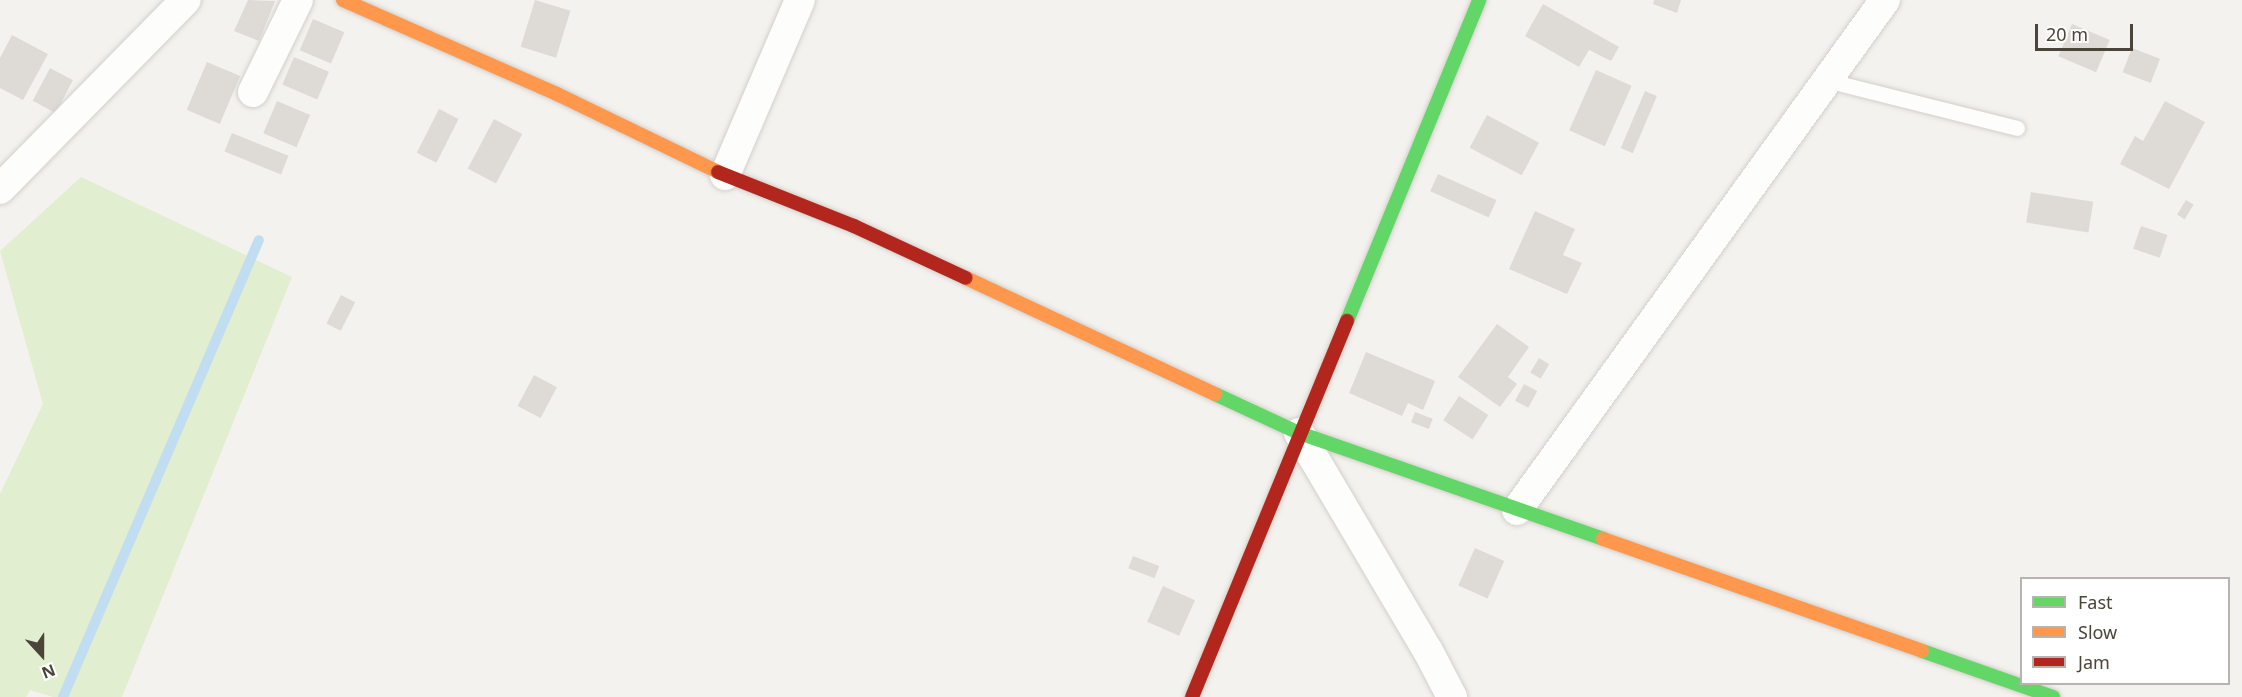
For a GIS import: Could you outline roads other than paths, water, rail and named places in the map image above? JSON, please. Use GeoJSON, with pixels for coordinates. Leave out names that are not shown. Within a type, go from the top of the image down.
{"type":"FeatureCollection","features":[{"type":"Feature","properties":{"kind":"street"},"geometry":{"type":"LineString","coordinates":[[0,189],[186,0]]}},
{"type":"Feature","properties":{"kind":"street"},"geometry":{"type":"LineString","coordinates":[[253,92],[298,0]]}},
{"type":"Feature","properties":{"kind":"street"},"geometry":{"type":"LineString","coordinates":[[343,0],[557,94],[725,175],[854,226],[1299,433],[2053,697]]}},
{"type":"Feature","properties":{"kind":"street"},"geometry":{"type":"LineString","coordinates":[[725,175],[800,0]]}},
{"type":"Feature","properties":{"kind":"street"},"geometry":{"type":"LineString","coordinates":[[1192,697],[1479,0]]}},
{"type":"Feature","properties":{"kind":"street"},"geometry":{"type":"LineString","coordinates":[[1517,510],[1885,0]]}},
{"type":"Feature","properties":{"kind":"street"},"geometry":{"type":"LineString","coordinates":[[1299,433],[1428,651],[1452,697]]}},
{"type":"Feature","properties":{"kind":"lane"},"geometry":{"type":"LineString","coordinates":[[1826,80],[2017,128]]}},
{"type":"Feature","properties":{"kind":"waterway"},"geometry":{"type":"LineString","coordinates":[[63,697],[259,240]]}}]}
